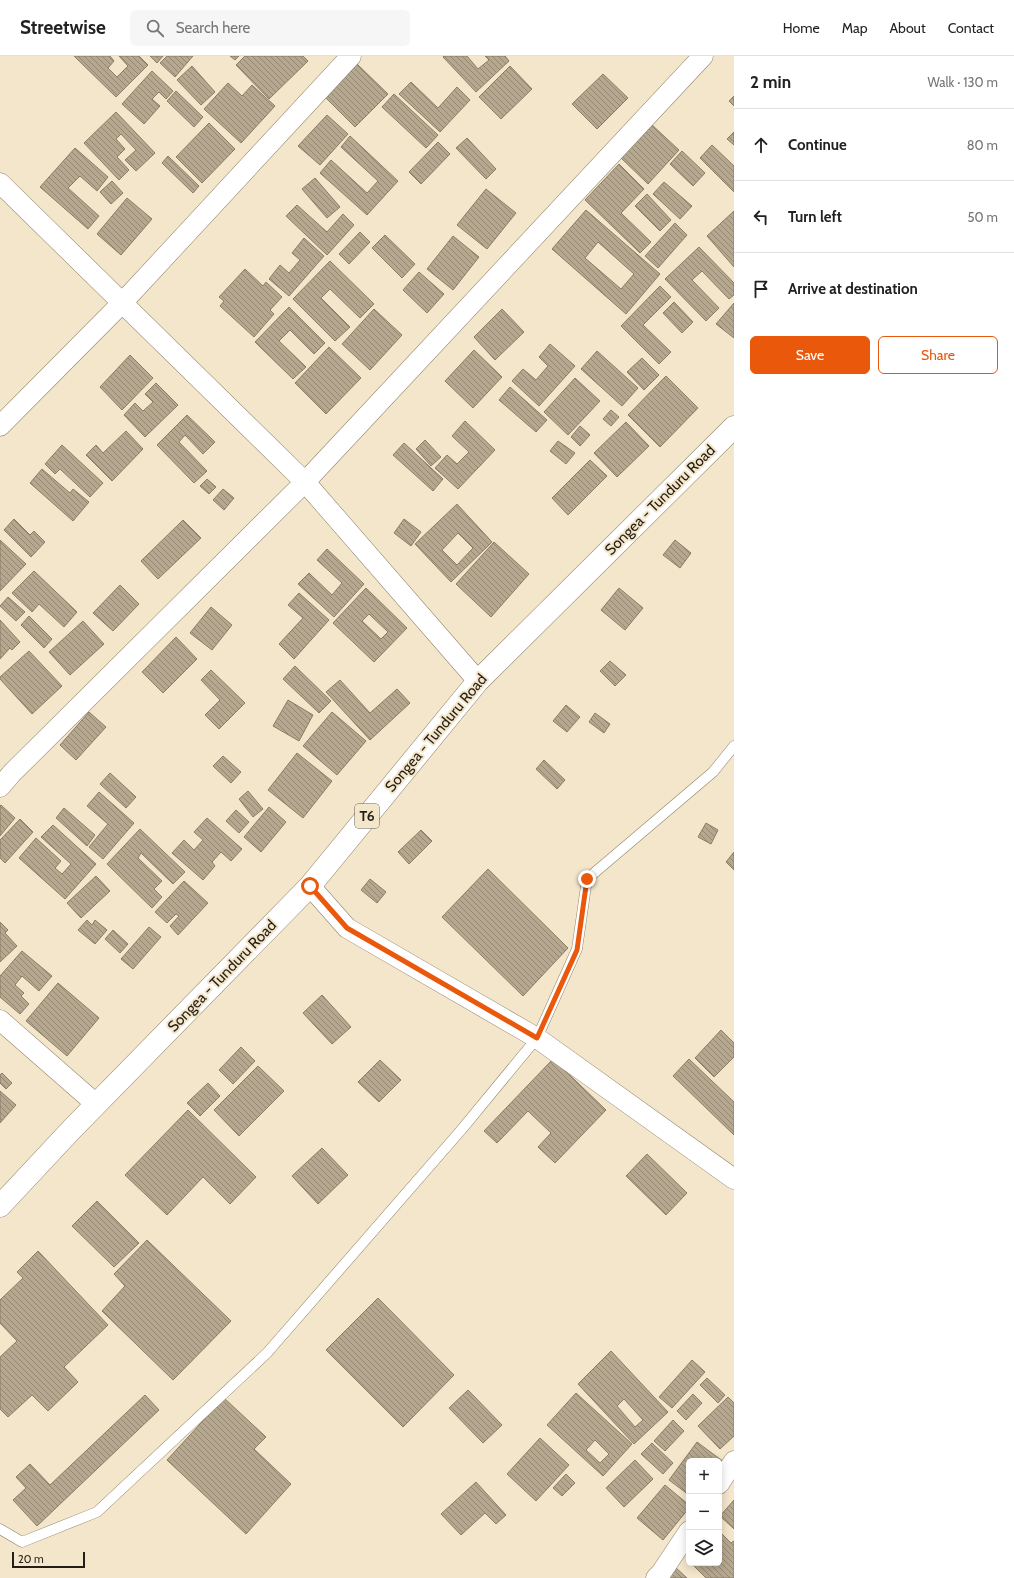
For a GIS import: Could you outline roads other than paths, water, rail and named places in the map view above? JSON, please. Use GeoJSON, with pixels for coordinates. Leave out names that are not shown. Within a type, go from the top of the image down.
{"type":"FeatureCollection","features":[{"type":"Feature","properties":{"kind":"highway","name":"Songea - Tunduru Road"},"geometry":{"type":"LineString","coordinates":[[0,1206],[96,1104],[310,886],[478,681],[734,427]]}},
{"type":"Feature","properties":{"kind":"street"},"geometry":{"type":"LineString","coordinates":[[0,426],[123,302],[351,56]]}},
{"type":"Feature","properties":{"kind":"street"},"geometry":{"type":"LineString","coordinates":[[0,787],[12,773],[305,482],[704,56]]}},
{"type":"Feature","properties":{"kind":"street"},"geometry":{"type":"LineString","coordinates":[[0,183],[305,482],[478,681]]}},
{"type":"Feature","properties":{"kind":"street"},"geometry":{"type":"LineString","coordinates":[[310,886],[347,928],[537,1038],[734,1179]]}},
{"type":"Feature","properties":{"kind":"street"},"geometry":{"type":"LineString","coordinates":[[0,1020],[96,1104]]}},
{"type":"Feature","properties":{"kind":"street"},"geometry":{"type":"LineString","coordinates":[[722,1479],[734,1461]]}},
{"type":"Feature","properties":{"kind":"street"},"geometry":{"type":"LineString","coordinates":[[656,1578],[662,1573],[686,1536]]}},
{"type":"Feature","properties":{"kind":"lane"},"geometry":{"type":"LineString","coordinates":[[0,1529],[22,1542],[97,1512],[267,1353],[462,1129],[537,1038],[577,950],[587,879],[714,772],[734,746]]}}]}
